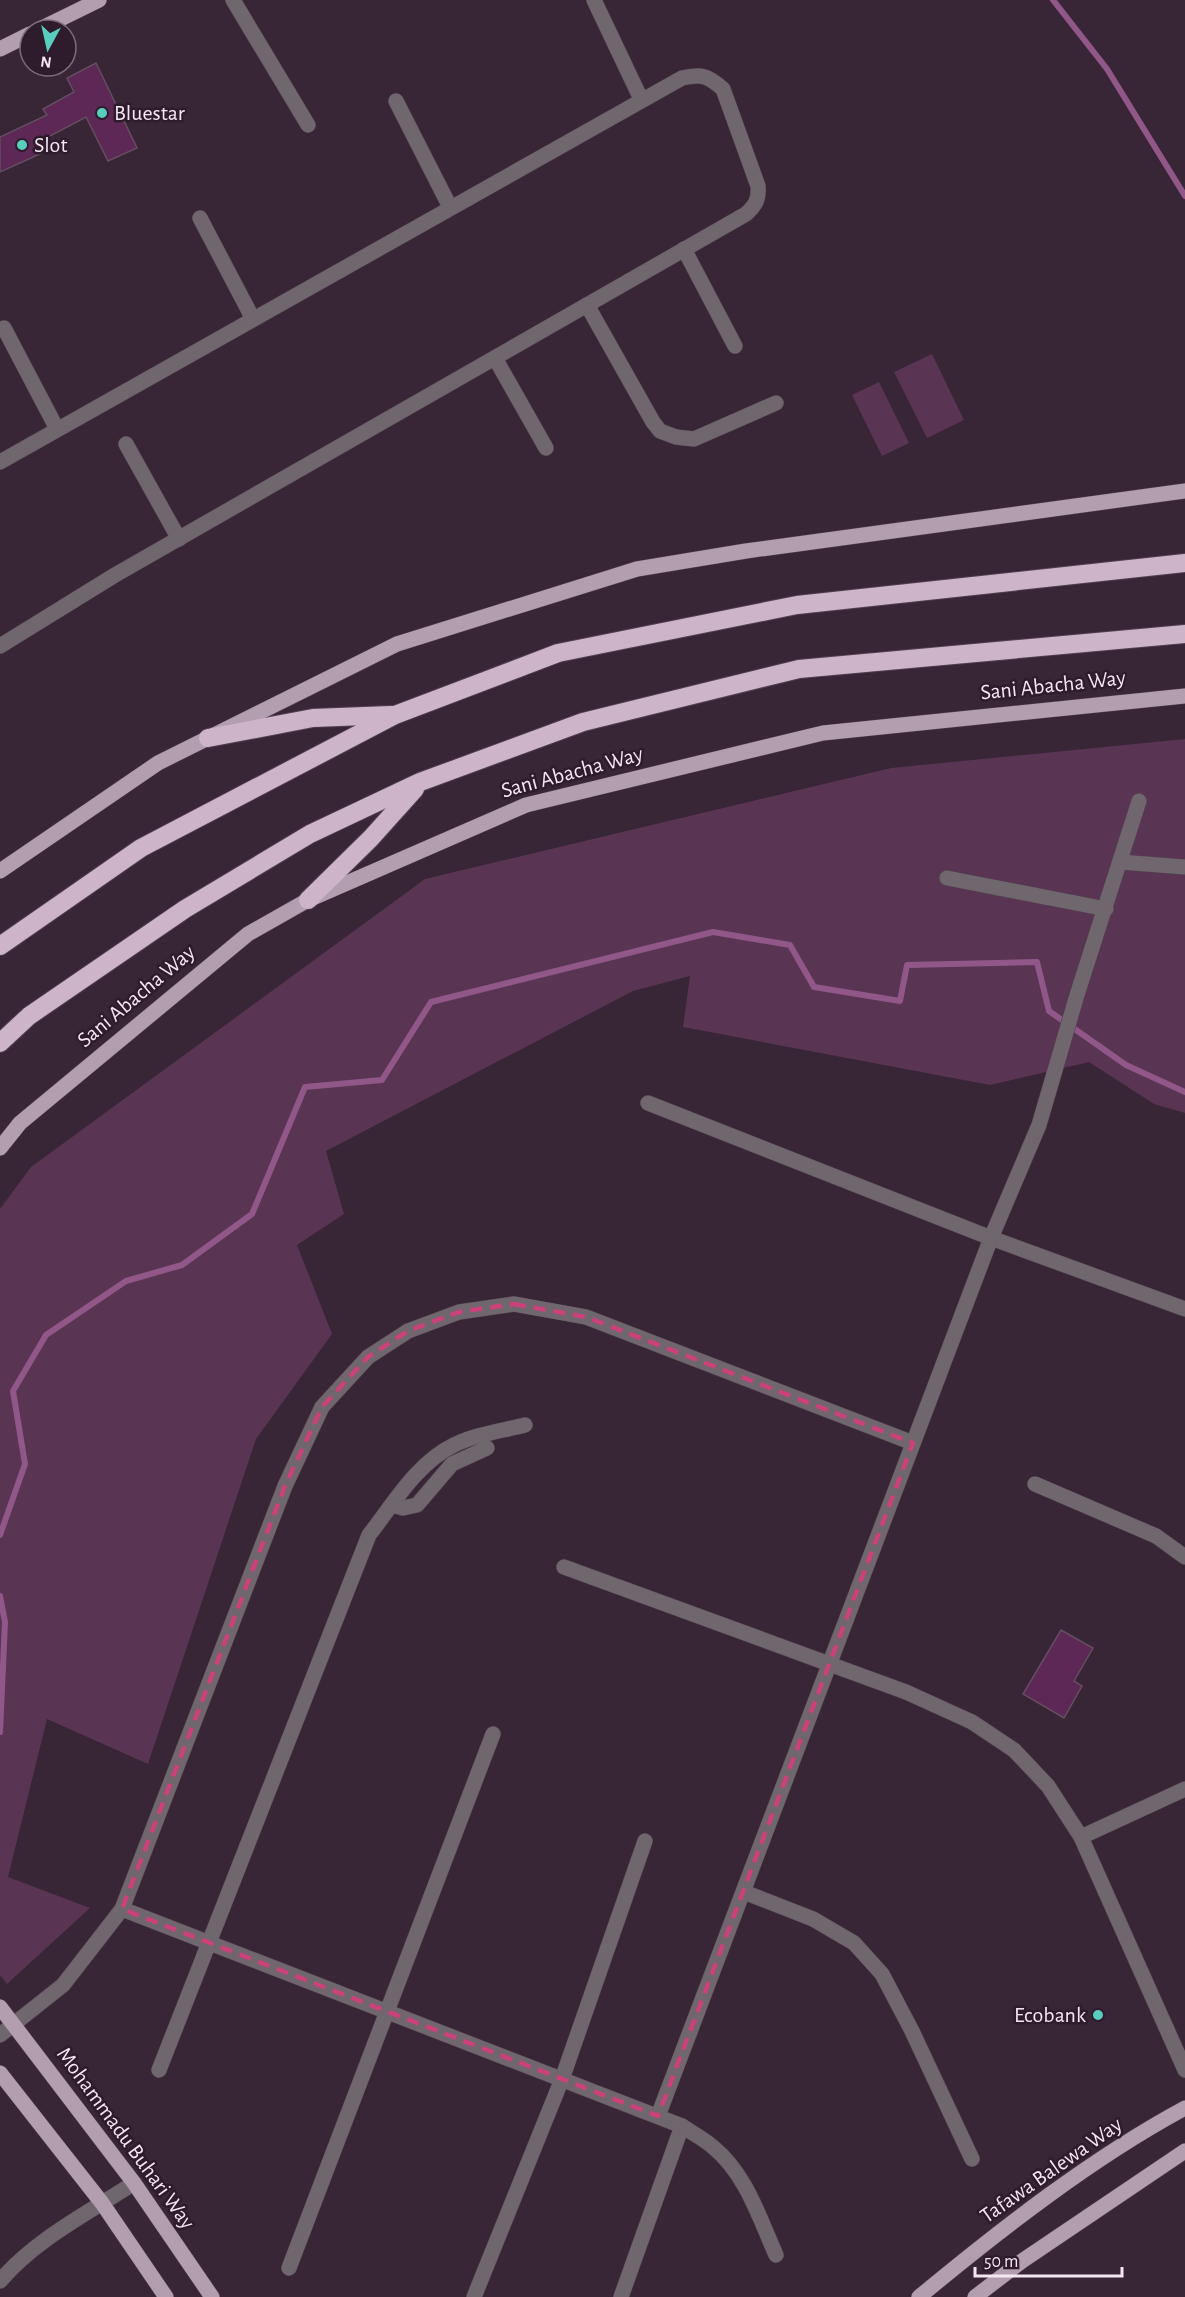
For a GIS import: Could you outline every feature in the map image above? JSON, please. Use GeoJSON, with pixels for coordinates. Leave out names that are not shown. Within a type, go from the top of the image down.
{"type":"FeatureCollection","features":[{"type":"Feature","properties":{"kind":"highway"},"geometry":{"type":"LineString","coordinates":[[0,946],[141,848],[395,715],[558,653],[797,605],[1185,563]]}},
{"type":"Feature","properties":{"kind":"highway","name":"Sani Abacha Way"},"geometry":{"type":"LineString","coordinates":[[0,1042],[29,1016],[185,909],[310,834],[420,783],[583,722],[799,669],[1185,634]]}},
{"type":"Feature","properties":{"kind":"highway"},"geometry":{"type":"LineString","coordinates":[[208,738],[313,718],[395,715]]}},
{"type":"Feature","properties":{"kind":"highway"},"geometry":{"type":"LineString","coordinates":[[308,900],[370,838],[420,783]]}},
{"type":"Feature","properties":{"kind":"main road"},"geometry":{"type":"LineString","coordinates":[[62,18],[99,0]]}},
{"type":"Feature","properties":{"kind":"main road"},"geometry":{"type":"LineString","coordinates":[[0,49],[18,40]]}},
{"type":"Feature","properties":{"kind":"main road"},"geometry":{"type":"LineString","coordinates":[[0,871],[158,763],[397,644],[637,569],[746,550],[1185,491]]}},
{"type":"Feature","properties":{"kind":"main road","name":"Sani Abacha Way"},"geometry":{"type":"LineString","coordinates":[[0,1148],[20,1123],[248,934],[308,900],[526,805],[822,733],[1185,696]]}},
{"type":"Feature","properties":{"kind":"main road","name":"Mohammadu Buhari Way"},"geometry":{"type":"LineString","coordinates":[[0,2007],[134,2183],[212,2297]]}},
{"type":"Feature","properties":{"kind":"main road"},"geometry":{"type":"LineString","coordinates":[[0,2073],[102,2204],[166,2297]]}},
{"type":"Feature","properties":{"kind":"main road","name":"Tafawa Balewa Way"},"geometry":{"type":"LineString","coordinates":[[919,2297],[961,2262],[1093,2164],[1185,2108]]}},
{"type":"Feature","properties":{"kind":"main road"},"geometry":{"type":"LineString","coordinates":[[975,2297],[1022,2261],[1185,2151]]}},
{"type":"Feature","properties":{"kind":"street"},"geometry":{"type":"LineString","coordinates":[[233,0],[308,125]]}},
{"type":"Feature","properties":{"kind":"street"},"geometry":{"type":"LineString","coordinates":[[594,0],[641,99]]}},
{"type":"Feature","properties":{"kind":"street"},"geometry":{"type":"LineString","coordinates":[[0,462],[641,99],[682,78],[697,75],[711,78],[723,89],[758,186],[759,196],[755,206],[746,213],[179,539],[0,646]]}},
{"type":"Feature","properties":{"kind":"street"},"geometry":{"type":"LineString","coordinates":[[396,101],[450,207]]}},
{"type":"Feature","properties":{"kind":"street"},"geometry":{"type":"LineString","coordinates":[[200,218],[253,319]]}},
{"type":"Feature","properties":{"kind":"street"},"geometry":{"type":"LineString","coordinates":[[684,249],[735,346]]}},
{"type":"Feature","properties":{"kind":"street"},"geometry":{"type":"LineString","coordinates":[[587,305],[660,431],[676,437],[694,439],[776,403]]}},
{"type":"Feature","properties":{"kind":"street"},"geometry":{"type":"LineString","coordinates":[[4,328],[57,429]]}},
{"type":"Feature","properties":{"kind":"street"},"geometry":{"type":"LineString","coordinates":[[495,358],[546,448]]}},
{"type":"Feature","properties":{"kind":"street"},"geometry":{"type":"LineString","coordinates":[[126,444],[179,539]]}},
{"type":"Feature","properties":{"kind":"street"},"geometry":{"type":"LineString","coordinates":[[658,2116],[991,1238],[1039,1125],[1077,995],[1139,801]]}},
{"type":"Feature","properties":{"kind":"street"},"geometry":{"type":"LineString","coordinates":[[1120,862],[1185,867]]}},
{"type":"Feature","properties":{"kind":"street"},"geometry":{"type":"LineString","coordinates":[[947,879],[1106,909]]}},
{"type":"Feature","properties":{"kind":"street"},"geometry":{"type":"LineString","coordinates":[[648,1103],[991,1238],[1185,1309]]}},
{"type":"Feature","properties":{"kind":"street"},"geometry":{"type":"LineString","coordinates":[[0,2035],[63,1985],[96,1945],[122,1908],[285,1486],[322,1407],[368,1357],[408,1331],[459,1312],[514,1304],[586,1317],[913,1443]]}},
{"type":"Feature","properties":{"kind":"street"},"geometry":{"type":"LineString","coordinates":[[159,2070],[369,1535],[418,1473],[441,1452],[471,1438],[525,1425]]}},
{"type":"Feature","properties":{"kind":"street"},"geometry":{"type":"LineString","coordinates":[[392,1505],[403,1508],[417,1505],[452,1464],[487,1448]]}},
{"type":"Feature","properties":{"kind":"street"},"geometry":{"type":"LineString","coordinates":[[1035,1484],[1156,1536],[1185,1557]]}},
{"type":"Feature","properties":{"kind":"street"},"geometry":{"type":"LineString","coordinates":[[564,1567],[906,1692],[972,1722],[1014,1750],[1048,1786],[1081,1837],[1185,2070]]}},
{"type":"Feature","properties":{"kind":"street"},"geometry":{"type":"LineString","coordinates":[[289,2268],[493,1734]]}},
{"type":"Feature","properties":{"kind":"street"},"geometry":{"type":"LineString","coordinates":[[1081,1837],[1185,1789]]}},
{"type":"Feature","properties":{"kind":"street"},"geometry":{"type":"LineString","coordinates":[[474,2297],[562,2079],[645,1841]]}},
{"type":"Feature","properties":{"kind":"street"},"geometry":{"type":"LineString","coordinates":[[744,1892],[813,1919],[854,1942],[882,1974],[912,2031],[972,2159]]}},
{"type":"Feature","properties":{"kind":"street"},"geometry":{"type":"LineString","coordinates":[[122,1908],[682,2126],[713,2146],[732,2167],[746,2187],[776,2255]]}},
{"type":"Feature","properties":{"kind":"street"},"geometry":{"type":"LineString","coordinates":[[621,2297],[682,2126]]}},
{"type":"Feature","properties":{"kind":"street"},"geometry":{"type":"LineString","coordinates":[[0,2281],[10,2269],[43,2241],[134,2183]]}},
{"type":"Feature","properties":{"kind":"highlighted area"},"geometry":{"type":"Polygon","coordinates":[[[514,1304],[586,1317],[913,1443],[658,2116],[122,1909],[285,1486],[322,1407],[368,1357],[408,1331],[459,1312],[514,1304]]]}},
{"type":"Feature","properties":{"kind":"shaded area"},"geometry":{"type":"Polygon","coordinates":[[[932,354],[964,420],[927,438],[894,372],[932,354]]]}},
{"type":"Feature","properties":{"kind":"shaded area"},"geometry":{"type":"Polygon","coordinates":[[[879,382],[909,443],[882,456],[852,395],[879,382]]]}},
{"type":"Feature","properties":{"kind":"shaded area"},"geometry":{"type":"Polygon","coordinates":[[[1185,739],[1185,1113],[1154,1104],[1089,1062],[990,1085],[683,1027],[690,976],[633,991],[326,1151],[344,1214],[297,1245],[332,1334],[256,1439],[148,1764],[47,1719],[8,1877],[90,1908],[7,1984],[0,1975],[0,1209],[31,1167],[425,879],[891,768],[1185,739]]]}},
{"type":"Feature","properties":{"kind":"building"},"geometry":{"type":"Polygon","coordinates":[[[96,63],[137,148],[108,161],[86,117],[46,138],[49,143],[40,148],[42,153],[0,172],[0,137],[47,115],[43,109],[74,92],[67,78],[78,78],[78,72],[96,63]]]}},
{"type":"Feature","properties":{"kind":"building"},"geometry":{"type":"Polygon","coordinates":[[[1061,1630],[1093,1648],[1074,1681],[1082,1686],[1064,1718],[1023,1694],[1061,1630]]]}},
{"type":"Feature","properties":{"kind":"waterway"},"geometry":{"type":"LineString","coordinates":[[1053,0],[1107,69],[1185,196]]}},
{"type":"Feature","properties":{"kind":"waterway"},"geometry":{"type":"LineString","coordinates":[[0,1535],[25,1464],[13,1391],[46,1335],[126,1281],[182,1265],[252,1214],[305,1087],[382,1080],[431,1002],[713,932],[790,945],[814,987],[900,1001],[907,965],[1037,962],[1049,1011],[1126,1065],[1185,1092]]}},
{"type":"Feature","properties":{"kind":"waterway"},"geometry":{"type":"LineString","coordinates":[[0,1596],[5,1622],[0,1732]]}},
{"type":"Feature","properties":{"kind":"place","name":"Bluestar"},"geometry":{"type":"Point","coordinates":[102,113]}},
{"type":"Feature","properties":{"kind":"place","name":"Slot"},"geometry":{"type":"Point","coordinates":[22,145]}},
{"type":"Feature","properties":{"kind":"place","name":"Ecobank"},"geometry":{"type":"Point","coordinates":[1098,2015]}}]}
